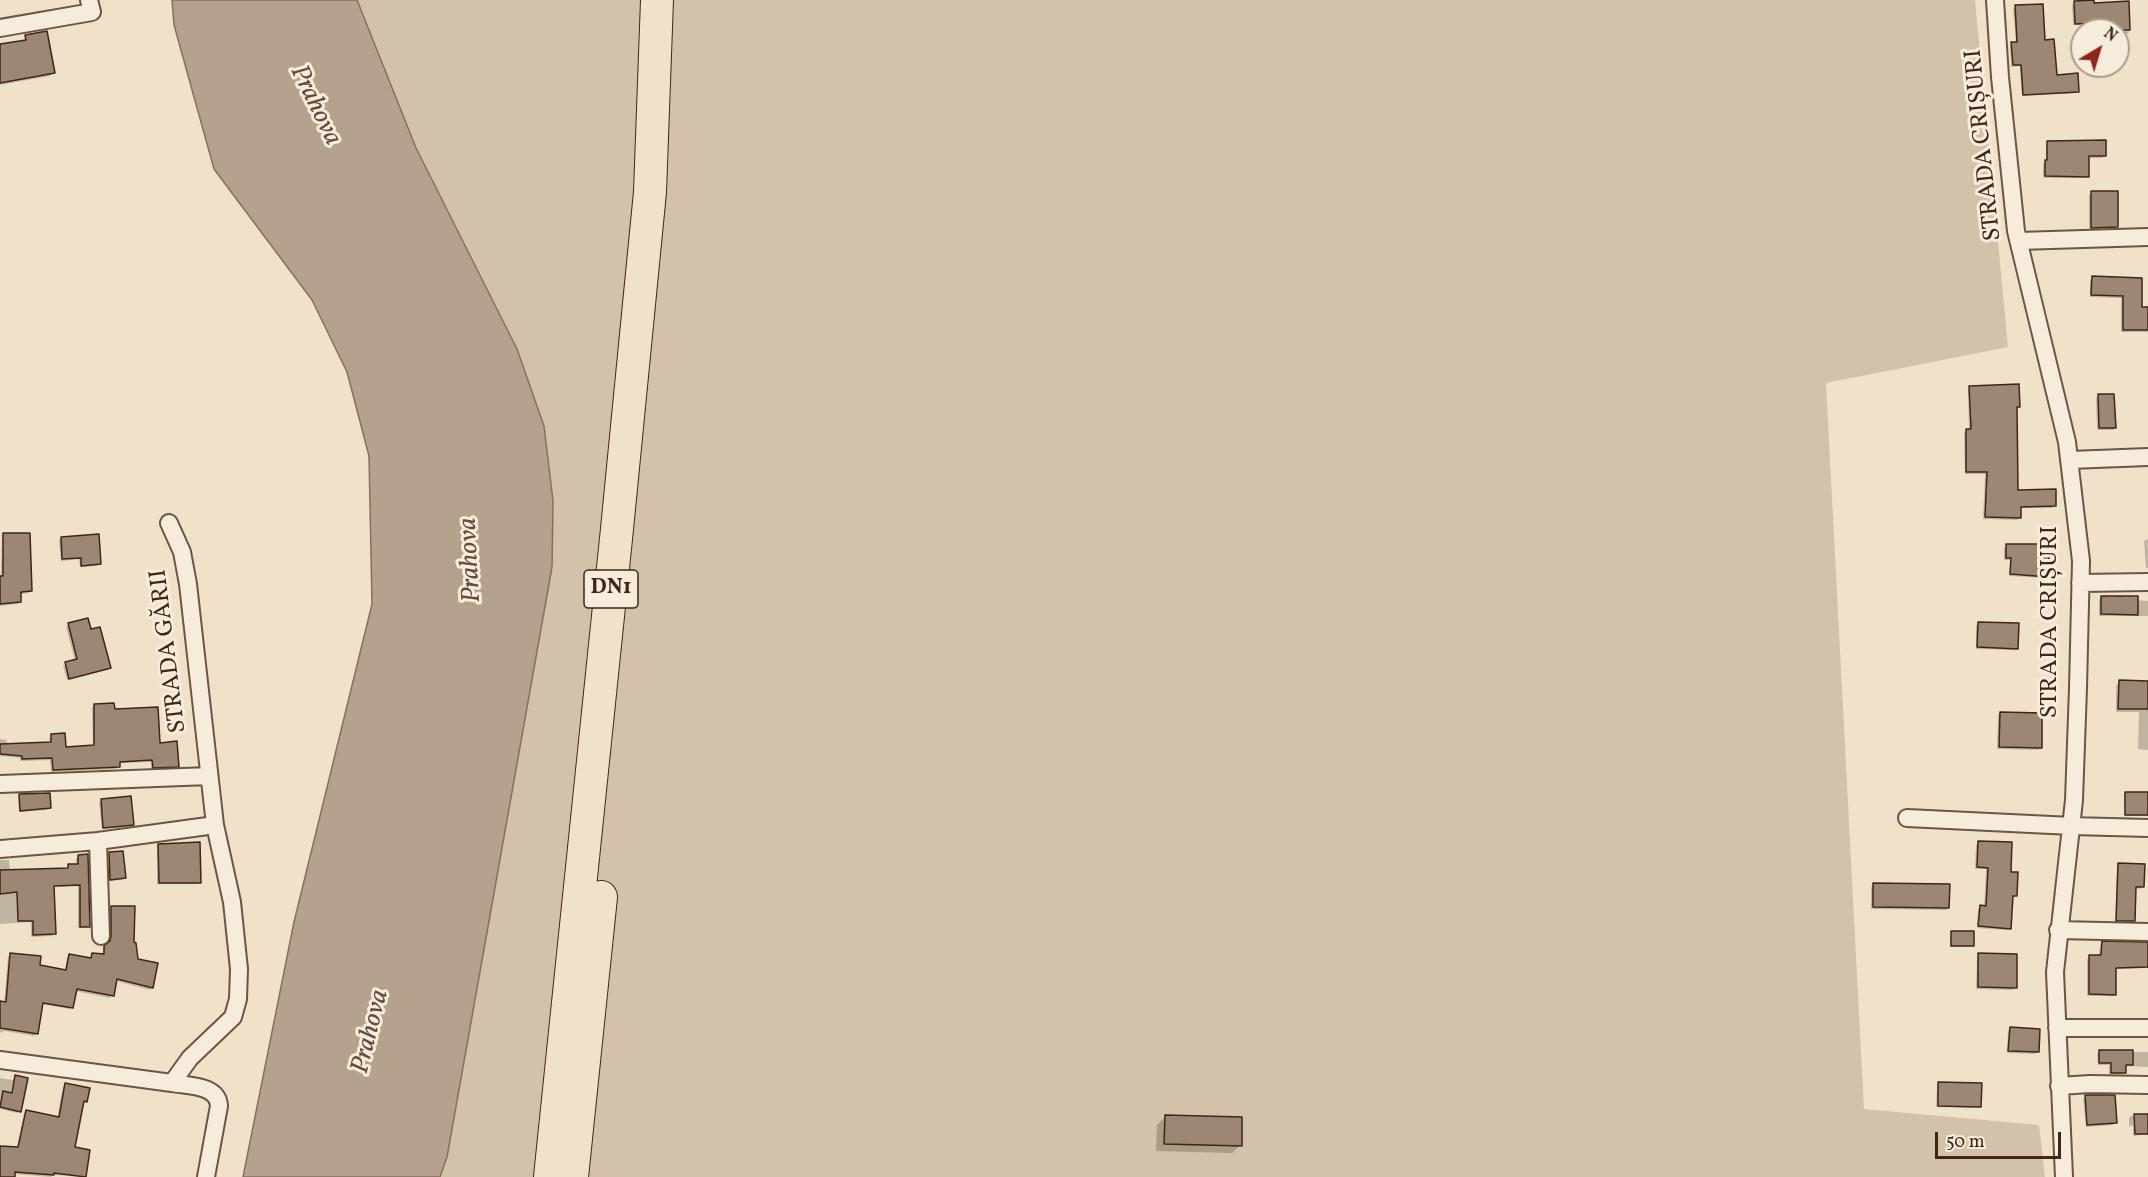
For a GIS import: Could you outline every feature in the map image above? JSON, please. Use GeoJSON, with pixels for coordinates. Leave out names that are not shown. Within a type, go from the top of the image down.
{"type":"FeatureCollection","features":[{"type":"Feature","properties":{"kind":"highway","name":"DN1"},"geometry":{"type":"LineString","coordinates":[[550,1177],[618,529],[650,192],[657,0]]}},
{"type":"Feature","properties":{"kind":"highway","name":"DN1"},"geometry":{"type":"LineString","coordinates":[[572,1177],[657,352],[670,192],[677,0]]}},
{"type":"Feature","properties":{"kind":"street","name":"STRADA CRIȘURI"},"geometry":{"type":"LineString","coordinates":[[1995,0],[2000,77],[2019,241],[2070,460],[2081,561],[2072,826],[2058,930],[2055,972],[2064,1177]]}},
{"type":"Feature","properties":{"kind":"street"},"geometry":{"type":"LineString","coordinates":[[0,28],[91,6]]}},
{"type":"Feature","properties":{"kind":"street"},"geometry":{"type":"LineString","coordinates":[[2019,241],[2148,237]]}},
{"type":"Feature","properties":{"kind":"street"},"geometry":{"type":"LineString","coordinates":[[2070,460],[2148,457]]}},
{"type":"Feature","properties":{"kind":"street","name":"STRADA GĂRII"},"geometry":{"type":"LineString","coordinates":[[169,523],[182,552],[188,584],[215,825],[232,902],[239,969],[238,999],[233,1017],[190,1058],[172,1083]]}},
{"type":"Feature","properties":{"kind":"street"},"geometry":{"type":"LineString","coordinates":[[2080,583],[2148,582]]}},
{"type":"Feature","properties":{"kind":"street"},"geometry":{"type":"LineString","coordinates":[[0,784],[209,776]]}},
{"type":"Feature","properties":{"kind":"street"},"geometry":{"type":"LineString","coordinates":[[1907,818],[2148,828]]}},
{"type":"Feature","properties":{"kind":"street"},"geometry":{"type":"LineString","coordinates":[[0,849],[98,841],[215,825]]}},
{"type":"Feature","properties":{"kind":"street"},"geometry":{"type":"LineString","coordinates":[[98,841],[101,936]]}},
{"type":"Feature","properties":{"kind":"street"},"geometry":{"type":"LineString","coordinates":[[2058,930],[2148,932]]}},
{"type":"Feature","properties":{"kind":"street"},"geometry":{"type":"LineString","coordinates":[[2057,1028],[2148,1028]]}},
{"type":"Feature","properties":{"kind":"street"},"geometry":{"type":"LineString","coordinates":[[0,1060],[172,1083],[205,1089],[216,1094],[219,1106],[206,1177]]}},
{"type":"Feature","properties":{"kind":"street"},"geometry":{"type":"LineString","coordinates":[[2060,1086],[2148,1085]]}},
{"type":"Feature","properties":{"kind":"shaded area"},"geometry":{"type":"Polygon","coordinates":[[[357,0],[1975,0],[2008,347],[1826,383],[1864,1109],[2039,1125],[2045,1177],[440,1177],[447,1157],[552,567],[553,501],[357,0]]]}},
{"type":"Feature","properties":{"kind":"water","name":"Prahova"},"geometry":{"type":"Polygon","coordinates":[[[172,0],[357,0],[416,148],[517,349],[544,426],[553,501],[552,567],[447,1157],[440,1177],[243,1177],[294,922],[372,604],[369,456],[347,372],[312,300],[214,169],[174,25],[172,0]]]}},
{"type":"Feature","properties":{"kind":"building"},"geometry":{"type":"Polygon","coordinates":[[[2094,0],[2094,3],[2129,1],[2130,18],[2075,18],[2074,1],[2094,0]]]}},
{"type":"Feature","properties":{"kind":"building"},"geometry":{"type":"Polygon","coordinates":[[[2043,4],[2045,40],[2054,39],[2057,75],[2070,74],[2070,78],[2078,78],[2079,92],[2023,95],[2021,65],[2013,65],[2011,42],[2017,42],[2015,5],[2043,4]]]}},
{"type":"Feature","properties":{"kind":"building"},"geometry":{"type":"Polygon","coordinates":[[[47,31],[55,73],[0,83],[0,44],[26,40],[25,35],[47,31]]]}},
{"type":"Feature","properties":{"kind":"building"},"geometry":{"type":"Polygon","coordinates":[[[2106,140],[2106,156],[2089,156],[2089,177],[2045,176],[2047,141],[2106,140]]]}},
{"type":"Feature","properties":{"kind":"building"},"geometry":{"type":"Polygon","coordinates":[[[2091,191],[2118,191],[2118,227],[2091,228],[2091,191]]]}},
{"type":"Feature","properties":{"kind":"building"},"geometry":{"type":"Polygon","coordinates":[[[2092,276],[2142,278],[2142,307],[2148,307],[2148,330],[2123,330],[2123,296],[2091,295],[2092,276]]]}},
{"type":"Feature","properties":{"kind":"building"},"geometry":{"type":"Polygon","coordinates":[[[2019,384],[2018,490],[2056,489],[2056,506],[2021,507],[2021,518],[1985,517],[1987,472],[1966,472],[1966,429],[1971,429],[1969,386],[2019,384]]]}},
{"type":"Feature","properties":{"kind":"building"},"geometry":{"type":"Polygon","coordinates":[[[2098,394],[2114,394],[2116,428],[2099,428],[2098,394]]]}},
{"type":"Feature","properties":{"kind":"building"},"geometry":{"type":"Polygon","coordinates":[[[3,533],[30,533],[32,591],[21,592],[21,602],[0,604],[0,576],[3,576],[3,533]]]}},
{"type":"Feature","properties":{"kind":"building"},"geometry":{"type":"Polygon","coordinates":[[[99,534],[101,564],[81,566],[81,558],[62,559],[61,537],[99,534]]]}},
{"type":"Feature","properties":{"kind":"building"},"geometry":{"type":"Polygon","coordinates":[[[2006,544],[2049,544],[2049,577],[2010,574],[2011,558],[2006,558],[2006,544]]]}},
{"type":"Feature","properties":{"kind":"building"},"geometry":{"type":"Polygon","coordinates":[[[2101,596],[2138,596],[2138,615],[2101,614],[2101,596]]]}},
{"type":"Feature","properties":{"kind":"building"},"geometry":{"type":"Polygon","coordinates":[[[88,618],[91,629],[100,627],[111,668],[69,679],[65,662],[77,659],[68,623],[88,618]]]}},
{"type":"Feature","properties":{"kind":"building"},"geometry":{"type":"Polygon","coordinates":[[[1978,622],[2019,623],[2018,649],[1977,647],[1978,622]]]}},
{"type":"Feature","properties":{"kind":"building"},"geometry":{"type":"Polygon","coordinates":[[[2119,680],[2148,681],[2148,709],[2118,709],[2119,680]]]}},
{"type":"Feature","properties":{"kind":"building"},"geometry":{"type":"Polygon","coordinates":[[[114,703],[115,709],[158,707],[160,743],[177,741],[179,767],[153,768],[152,760],[120,762],[120,767],[53,770],[52,758],[22,759],[22,756],[0,754],[0,744],[51,742],[51,734],[65,733],[66,747],[94,745],[94,704],[114,703]]]}},
{"type":"Feature","properties":{"kind":"building"},"geometry":{"type":"Polygon","coordinates":[[[2000,712],[2042,713],[2042,748],[1999,747],[2000,712]]]}},
{"type":"Feature","properties":{"kind":"building"},"geometry":{"type":"Polygon","coordinates":[[[2125,792],[2148,792],[2148,815],[2125,815],[2125,792]]]}},
{"type":"Feature","properties":{"kind":"building"},"geometry":{"type":"Polygon","coordinates":[[[50,793],[51,808],[20,811],[19,794],[50,793]]]}},
{"type":"Feature","properties":{"kind":"building"},"geometry":{"type":"Polygon","coordinates":[[[131,796],[134,825],[103,828],[101,799],[131,796]]]}},
{"type":"Feature","properties":{"kind":"building"},"geometry":{"type":"Polygon","coordinates":[[[1978,841],[2012,842],[2011,872],[2018,872],[2017,896],[2013,896],[2011,929],[1978,926],[1980,905],[1986,906],[1988,868],[1977,867],[1978,841]]]}},
{"type":"Feature","properties":{"kind":"building"},"geometry":{"type":"Polygon","coordinates":[[[200,842],[201,883],[159,883],[158,844],[200,842]]]}},
{"type":"Feature","properties":{"kind":"building"},"geometry":{"type":"Polygon","coordinates":[[[123,851],[126,878],[110,880],[109,852],[123,851]]]}},
{"type":"Feature","properties":{"kind":"building"},"geometry":{"type":"Polygon","coordinates":[[[88,854],[90,927],[80,927],[80,885],[54,886],[56,934],[33,935],[33,921],[18,921],[17,892],[0,894],[0,870],[68,868],[68,864],[78,864],[78,855],[88,854]]]}},
{"type":"Feature","properties":{"kind":"building"},"geometry":{"type":"Polygon","coordinates":[[[2118,863],[2145,864],[2144,887],[2136,887],[2135,921],[2116,921],[2118,863]]]}},
{"type":"Feature","properties":{"kind":"building"},"geometry":{"type":"Polygon","coordinates":[[[1873,883],[1950,884],[1949,908],[1873,907],[1873,883]]]}},
{"type":"Feature","properties":{"kind":"building"},"geometry":{"type":"Polygon","coordinates":[[[111,906],[135,906],[134,942],[138,959],[158,963],[153,988],[117,979],[114,996],[77,989],[73,1008],[43,1003],[38,1034],[0,1028],[0,1001],[6,1002],[10,953],[41,956],[40,965],[66,970],[69,954],[91,958],[92,953],[104,954],[104,946],[110,941],[111,936],[111,906]]]}},
{"type":"Feature","properties":{"kind":"building"},"geometry":{"type":"Polygon","coordinates":[[[1951,931],[1974,931],[1974,946],[1951,946],[1951,931]]]}},
{"type":"Feature","properties":{"kind":"building"},"geometry":{"type":"Polygon","coordinates":[[[2102,941],[2148,942],[2148,967],[2116,968],[2116,995],[2089,994],[2089,955],[2101,955],[2102,941]]]}},
{"type":"Feature","properties":{"kind":"building"},"geometry":{"type":"Polygon","coordinates":[[[1978,953],[2017,954],[2017,988],[1978,987],[1978,953]]]}},
{"type":"Feature","properties":{"kind":"building"},"geometry":{"type":"Polygon","coordinates":[[[2010,1027],[2040,1029],[2039,1052],[2008,1051],[2010,1027]]]}},
{"type":"Feature","properties":{"kind":"building"},"geometry":{"type":"Polygon","coordinates":[[[2099,1050],[2133,1050],[2133,1065],[2126,1065],[2126,1073],[2111,1073],[2111,1063],[2099,1063],[2099,1050]]]}},
{"type":"Feature","properties":{"kind":"building"},"geometry":{"type":"Polygon","coordinates":[[[15,1075],[28,1078],[21,1112],[0,1107],[3,1091],[12,1093],[15,1075]]]}},
{"type":"Feature","properties":{"kind":"building"},"geometry":{"type":"Polygon","coordinates":[[[1938,1082],[1982,1083],[1981,1107],[1938,1106],[1938,1082]]]}},
{"type":"Feature","properties":{"kind":"building"},"geometry":{"type":"Polygon","coordinates":[[[65,1083],[90,1088],[87,1102],[84,1101],[75,1147],[90,1150],[86,1177],[15,1172],[15,1177],[0,1177],[0,1146],[18,1147],[26,1110],[59,1117],[65,1083]]]}},
{"type":"Feature","properties":{"kind":"building"},"geometry":{"type":"Polygon","coordinates":[[[2085,1095],[2115,1095],[2117,1123],[2087,1125],[2085,1095]]]}},
{"type":"Feature","properties":{"kind":"building"},"geometry":{"type":"Polygon","coordinates":[[[2134,1114],[2148,1114],[2148,1134],[2135,1134],[2134,1114]]]}},
{"type":"Feature","properties":{"kind":"building"},"geometry":{"type":"Polygon","coordinates":[[[1165,1115],[1242,1117],[1242,1146],[1164,1144],[1165,1115]]]}}]}
